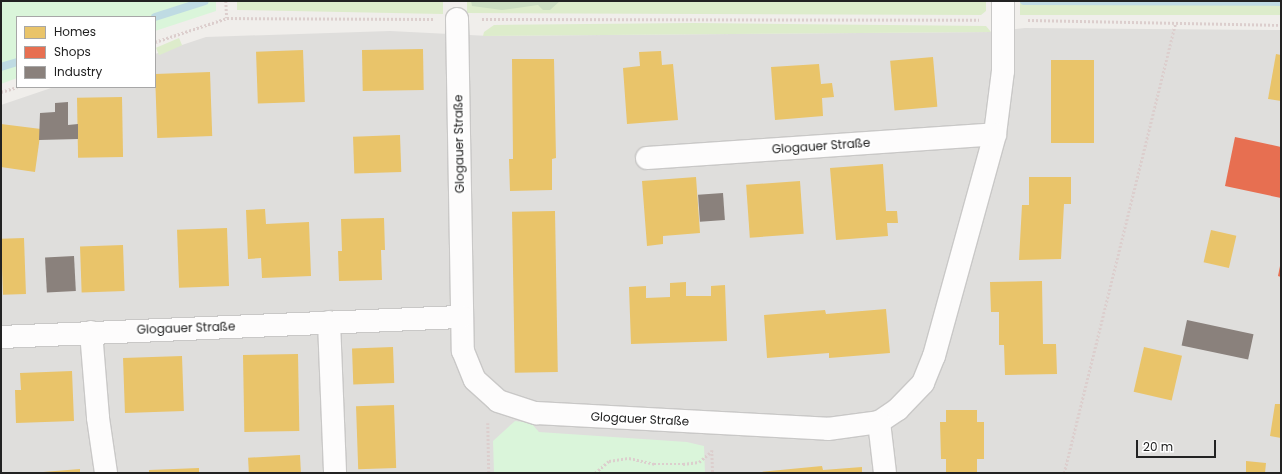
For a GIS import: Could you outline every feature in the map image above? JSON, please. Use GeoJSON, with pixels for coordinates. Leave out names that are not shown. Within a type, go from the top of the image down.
{"type":"FeatureCollection","features":[{"type":"Feature","properties":{"kind":"street","name":"Glogauer Straße"},"geometry":{"type":"LineString","coordinates":[[457,19],[463,351],[475,380],[498,401],[536,413],[828,429],[879,422],[910,398],[926,376],[934,356],[996,134],[1003,71],[1003,10]]}},
{"type":"Feature","properties":{"kind":"street","name":"Glogauer Straße"},"geometry":{"type":"LineString","coordinates":[[647,158],[996,134]]}},
{"type":"Feature","properties":{"kind":"street","name":"Glogauer Straße"},"geometry":{"type":"LineString","coordinates":[[1,337],[462,317]]}},
{"type":"Feature","properties":{"kind":"street"},"geometry":{"type":"LineString","coordinates":[[330,322],[335,473]]}},
{"type":"Feature","properties":{"kind":"street"},"geometry":{"type":"LineString","coordinates":[[91,332],[98,418],[106,473]]}},
{"type":"Feature","properties":{"kind":"street"},"geometry":{"type":"LineString","coordinates":[[879,422],[885,473]]}},
{"type":"Feature","properties":{"kind":"path"},"geometry":{"type":"LineString","coordinates":[[226,1],[227,18]]}},
{"type":"Feature","properties":{"kind":"path"},"geometry":{"type":"LineString","coordinates":[[156,42],[227,18],[457,19],[1003,10],[1175,23],[1281,25]]}},
{"type":"Feature","properties":{"kind":"path"},"geometry":{"type":"LineString","coordinates":[[1064,473],[1175,23]]}},
{"type":"Feature","properties":{"kind":"path"},"geometry":{"type":"LineString","coordinates":[[1,92],[16,87]]}},
{"type":"Feature","properties":{"kind":"path"},"geometry":{"type":"LineString","coordinates":[[489,473],[488,418],[498,401]]}},
{"type":"Feature","properties":{"kind":"path"},"geometry":{"type":"LineString","coordinates":[[594,473],[609,460],[629,458],[654,464],[683,464],[699,462],[712,450]]}},
{"type":"Feature","properties":{"kind":"shaded area"},"geometry":{"type":"Polygon","coordinates":[[[1025,28],[1281,30],[1281,473],[1,473],[1,105],[51,88],[156,88],[156,54],[206,37],[390,31],[489,36],[991,32],[1025,28]]]}},
{"type":"Feature","properties":{"kind":"green space"},"geometry":{"type":"Polygon","coordinates":[[[1,1],[216,1],[216,11],[156,31],[156,16],[16,16],[16,78],[1,84],[1,1]]]}},
{"type":"Feature","properties":{"kind":"green space"},"geometry":{"type":"Polygon","coordinates":[[[237,1],[443,1],[443,14],[237,10],[237,1]]]}},
{"type":"Feature","properties":{"kind":"green space"},"geometry":{"type":"Polygon","coordinates":[[[467,1],[986,1],[986,11],[981,15],[467,13],[467,1]]]}},
{"type":"Feature","properties":{"kind":"green space"},"geometry":{"type":"Polygon","coordinates":[[[471,1],[560,1],[550,10],[543,10],[538,5],[502,10],[472,6],[471,1]]]}},
{"type":"Feature","properties":{"kind":"green space"},"geometry":{"type":"Polygon","coordinates":[[[1020,1],[1281,1],[1281,15],[1020,15],[1020,1]]]}},
{"type":"Feature","properties":{"kind":"green space"},"geometry":{"type":"Polygon","coordinates":[[[694,23],[986,26],[991,32],[483,36],[484,32],[494,25],[694,23]]]}},
{"type":"Feature","properties":{"kind":"green space"},"geometry":{"type":"Polygon","coordinates":[[[179,38],[182,45],[159,55],[156,48],[179,38]]]}},
{"type":"Feature","properties":{"kind":"green space"},"geometry":{"type":"Polygon","coordinates":[[[515,421],[531,423],[539,432],[687,442],[704,446],[705,473],[494,473],[493,441],[515,421]]]}},
{"type":"Feature","properties":{"kind":"building: Homes"},"geometry":{"type":"Polygon","coordinates":[[[423,49],[424,90],[363,91],[362,50],[423,49]]]}},
{"type":"Feature","properties":{"kind":"building: Homes"},"geometry":{"type":"Polygon","coordinates":[[[303,50],[305,102],[258,104],[256,52],[303,50]]]}},
{"type":"Feature","properties":{"kind":"building: Homes"},"geometry":{"type":"Polygon","coordinates":[[[661,51],[662,65],[673,64],[678,120],[627,124],[623,68],[640,66],[639,52],[661,51]]]}},
{"type":"Feature","properties":{"kind":"building: Homes"},"geometry":{"type":"Polygon","coordinates":[[[1276,54],[1281,55],[1281,101],[1268,99],[1276,54]]]}},
{"type":"Feature","properties":{"kind":"building: Homes"},"geometry":{"type":"Polygon","coordinates":[[[933,57],[937,107],[895,111],[890,61],[933,57]]]}},
{"type":"Feature","properties":{"kind":"building: Homes"},"geometry":{"type":"Polygon","coordinates":[[[512,59],[554,59],[556,158],[552,159],[552,190],[510,191],[509,159],[513,159],[512,59]]]}},
{"type":"Feature","properties":{"kind":"building: Homes"},"geometry":{"type":"Polygon","coordinates":[[[1051,60],[1094,60],[1094,143],[1051,143],[1051,60]]]}},
{"type":"Feature","properties":{"kind":"building: Homes"},"geometry":{"type":"Polygon","coordinates":[[[819,64],[821,84],[832,83],[834,97],[822,98],[823,116],[775,120],[771,67],[819,64]]]}},
{"type":"Feature","properties":{"kind":"building: Homes"},"geometry":{"type":"Polygon","coordinates":[[[210,72],[212,136],[157,138],[156,74],[210,72]]]}},
{"type":"Feature","properties":{"kind":"building: Homes"},"geometry":{"type":"Polygon","coordinates":[[[122,97],[123,157],[78,158],[77,98],[122,97]]]}},
{"type":"Feature","properties":{"kind":"building: Homes"},"geometry":{"type":"Polygon","coordinates":[[[1,124],[41,129],[35,172],[1,167],[1,124]]]}},
{"type":"Feature","properties":{"kind":"building: Homes"},"geometry":{"type":"Polygon","coordinates":[[[400,135],[401,172],[354,174],[353,137],[400,135]]]}},
{"type":"Feature","properties":{"kind":"building: Homes"},"geometry":{"type":"Polygon","coordinates":[[[883,164],[886,211],[897,211],[898,223],[887,223],[888,236],[836,240],[830,168],[883,164]]]}},
{"type":"Feature","properties":{"kind":"building: Homes"},"geometry":{"type":"Polygon","coordinates":[[[696,177],[700,233],[663,236],[663,244],[647,246],[642,181],[696,177]]]}},
{"type":"Feature","properties":{"kind":"building: Homes"},"geometry":{"type":"Polygon","coordinates":[[[1029,177],[1071,177],[1071,204],[1064,204],[1061,259],[1019,260],[1022,205],[1029,205],[1029,177]]]}},
{"type":"Feature","properties":{"kind":"building: Homes"},"geometry":{"type":"Polygon","coordinates":[[[800,181],[804,234],[750,238],[746,185],[800,181]]]}},
{"type":"Feature","properties":{"kind":"building: Homes"},"geometry":{"type":"Polygon","coordinates":[[[265,209],[266,224],[309,222],[311,276],[262,278],[261,258],[248,259],[246,210],[265,209]]]}},
{"type":"Feature","properties":{"kind":"building: Homes"},"geometry":{"type":"Polygon","coordinates":[[[555,211],[558,372],[515,373],[512,212],[555,211]]]}},
{"type":"Feature","properties":{"kind":"building: Homes"},"geometry":{"type":"Polygon","coordinates":[[[384,218],[385,250],[381,250],[382,280],[339,281],[338,251],[342,251],[341,219],[384,218]]]}},
{"type":"Feature","properties":{"kind":"building: Homes"},"geometry":{"type":"Polygon","coordinates":[[[227,228],[229,286],[179,288],[177,230],[227,228]]]}},
{"type":"Feature","properties":{"kind":"building: Homes"},"geometry":{"type":"Polygon","coordinates":[[[1211,230],[1236,236],[1229,268],[1204,262],[1211,230]]]}},
{"type":"Feature","properties":{"kind":"building: Homes"},"geometry":{"type":"Polygon","coordinates":[[[24,238],[26,294],[3,295],[1,239],[24,238]]]}},
{"type":"Feature","properties":{"kind":"building: Homes"},"geometry":{"type":"Polygon","coordinates":[[[123,245],[125,291],[82,292],[80,247],[123,245]]]}},
{"type":"Feature","properties":{"kind":"building: Homes"},"geometry":{"type":"Polygon","coordinates":[[[1042,281],[1043,344],[1056,344],[1057,374],[1005,375],[1004,345],[999,345],[999,312],[991,312],[990,282],[1042,281]]]}},
{"type":"Feature","properties":{"kind":"building: Homes"},"geometry":{"type":"Polygon","coordinates":[[[686,282],[686,296],[711,296],[711,286],[725,285],[727,341],[631,344],[629,287],[646,286],[646,298],[670,297],[670,283],[686,282]]]}},
{"type":"Feature","properties":{"kind":"building: Homes"},"geometry":{"type":"Polygon","coordinates":[[[886,309],[890,353],[829,358],[829,353],[767,358],[764,315],[825,310],[826,314],[886,309]]]}},
{"type":"Feature","properties":{"kind":"building: Homes"},"geometry":{"type":"Polygon","coordinates":[[[393,347],[394,383],[353,384],[352,348],[393,347]]]}},
{"type":"Feature","properties":{"kind":"building: Homes"},"geometry":{"type":"Polygon","coordinates":[[[1144,347],[1182,356],[1172,401],[1134,392],[1144,347]]]}},
{"type":"Feature","properties":{"kind":"building: Homes"},"geometry":{"type":"Polygon","coordinates":[[[298,354],[299,431],[244,432],[243,355],[298,354]]]}},
{"type":"Feature","properties":{"kind":"building: Homes"},"geometry":{"type":"Polygon","coordinates":[[[182,356],[184,411],[125,413],[123,358],[182,356]]]}},
{"type":"Feature","properties":{"kind":"building: Homes"},"geometry":{"type":"Polygon","coordinates":[[[72,371],[74,421],[16,423],[15,390],[21,390],[20,373],[72,371]]]}},
{"type":"Feature","properties":{"kind":"building: Homes"},"geometry":{"type":"Polygon","coordinates":[[[1275,404],[1281,404],[1281,438],[1270,436],[1275,404]]]}},
{"type":"Feature","properties":{"kind":"building: Homes"},"geometry":{"type":"Polygon","coordinates":[[[394,405],[396,468],[358,469],[356,406],[394,405]]]}},
{"type":"Feature","properties":{"kind":"building: Homes"},"geometry":{"type":"Polygon","coordinates":[[[946,410],[977,410],[977,422],[984,422],[984,459],[977,459],[977,473],[946,473],[946,459],[941,459],[940,422],[946,422],[946,410]]]}},
{"type":"Feature","properties":{"kind":"building: Homes"},"geometry":{"type":"Polygon","coordinates":[[[300,455],[301,473],[249,473],[248,458],[300,455]]]}},
{"type":"Feature","properties":{"kind":"building: Homes"},"geometry":{"type":"Polygon","coordinates":[[[1246,461],[1266,463],[1265,473],[1246,473],[1246,461]]]}},
{"type":"Feature","properties":{"kind":"building: Homes"},"geometry":{"type":"Polygon","coordinates":[[[822,466],[823,470],[862,467],[862,473],[750,473],[822,466]]]}},
{"type":"Feature","properties":{"kind":"building: Homes"},"geometry":{"type":"Polygon","coordinates":[[[199,468],[199,473],[149,473],[149,470],[199,468]]]}},
{"type":"Feature","properties":{"kind":"building: Homes"},"geometry":{"type":"Polygon","coordinates":[[[80,469],[80,473],[43,473],[43,472],[80,469]]]}},
{"type":"Feature","properties":{"kind":"building: Shops"},"geometry":{"type":"Polygon","coordinates":[[[1235,137],[1281,147],[1281,198],[1225,186],[1235,137]]]}},
{"type":"Feature","properties":{"kind":"building: Shops"},"geometry":{"type":"Polygon","coordinates":[[[1281,266],[1281,277],[1278,276],[1281,266]]]}},
{"type":"Feature","properties":{"kind":"building: Industry"},"geometry":{"type":"Polygon","coordinates":[[[68,102],[68,125],[78,124],[78,139],[39,140],[40,113],[55,112],[55,103],[68,102]]]}},
{"type":"Feature","properties":{"kind":"building: Industry"},"geometry":{"type":"Polygon","coordinates":[[[723,193],[725,220],[700,222],[698,195],[723,193]]]}},
{"type":"Feature","properties":{"kind":"building: Industry"},"geometry":{"type":"Polygon","coordinates":[[[74,256],[76,291],[47,292],[45,258],[74,256]]]}},
{"type":"Feature","properties":{"kind":"building: Industry"},"geometry":{"type":"Polygon","coordinates":[[[1187,320],[1254,334],[1248,360],[1182,345],[1187,320]]]}},
{"type":"Feature","properties":{"kind":"waterway"},"geometry":{"type":"LineString","coordinates":[[156,17],[205,1]]}},
{"type":"Feature","properties":{"kind":"waterway"},"geometry":{"type":"LineString","coordinates":[[1024,1],[1281,2]]}},
{"type":"Feature","properties":{"kind":"waterway"},"geometry":{"type":"LineString","coordinates":[[1,67],[16,62]]}}]}
